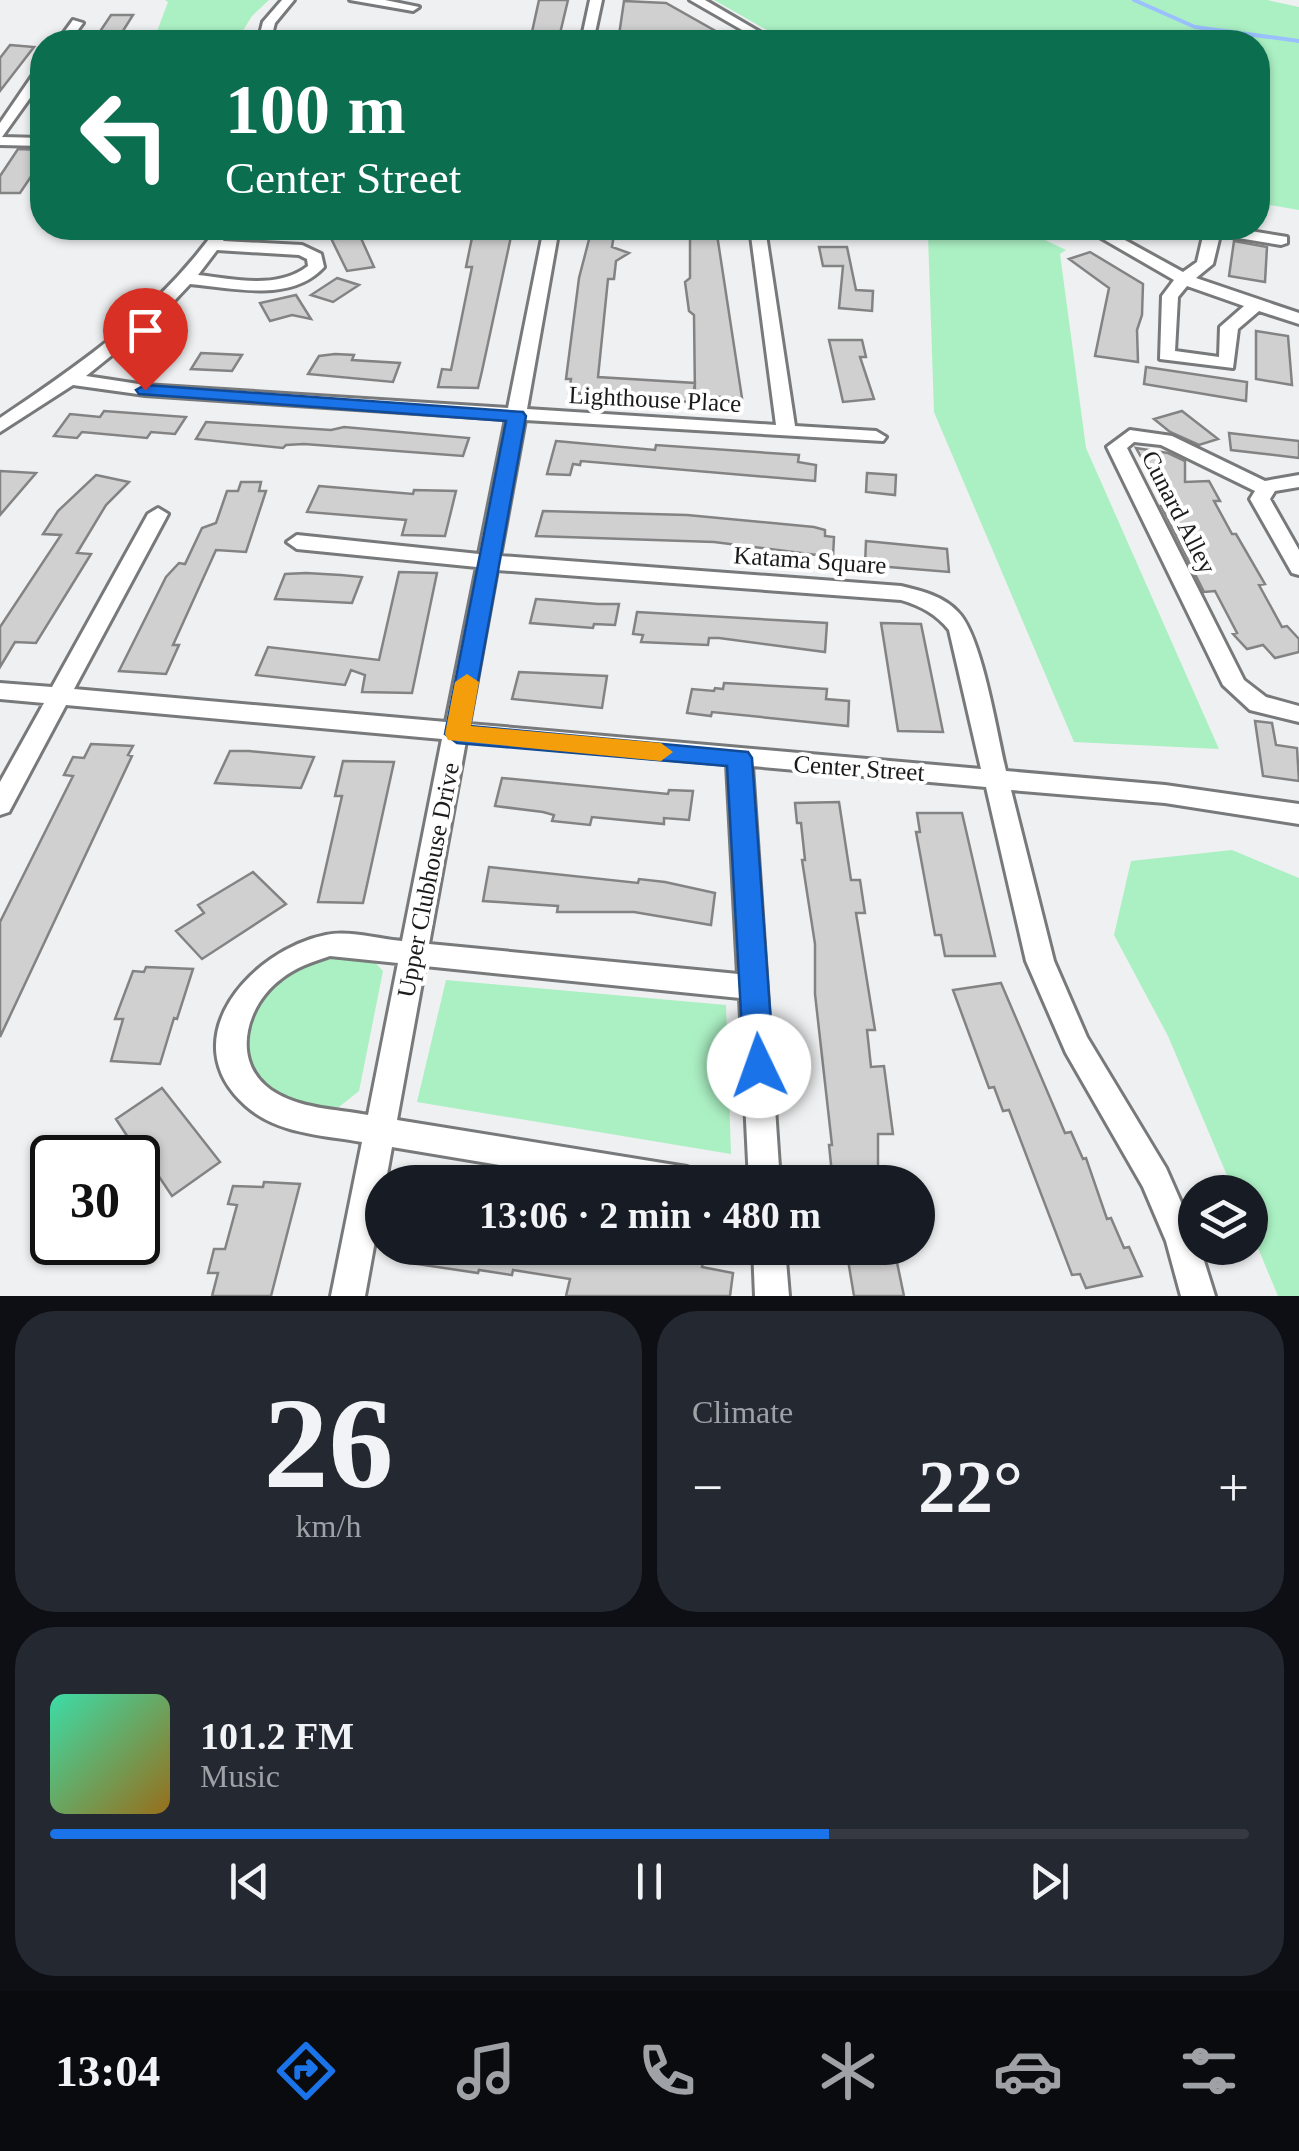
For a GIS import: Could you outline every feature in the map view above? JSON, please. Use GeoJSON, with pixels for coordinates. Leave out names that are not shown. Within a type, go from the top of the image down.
{"type":"FeatureCollection","features":[{"type":"Feature","properties":{"kind":"street"},"geometry":{"type":"LineString","coordinates":[[268,30],[288,0]]}},
{"type":"Feature","properties":{"kind":"street"},"geometry":{"type":"LineString","coordinates":[[356,0],[412,7]]}},
{"type":"Feature","properties":{"kind":"street"},"geometry":{"type":"LineString","coordinates":[[590,30],[596,0]]}},
{"type":"Feature","properties":{"kind":"street"},"geometry":{"type":"LineString","coordinates":[[696,0],[749,30]]}},
{"type":"Feature","properties":{"kind":"street"},"geometry":{"type":"LineString","coordinates":[[72,30],[76,24]]}},
{"type":"Feature","properties":{"kind":"street"},"geometry":{"type":"LineString","coordinates":[[0,134],[30,90]]}},
{"type":"Feature","properties":{"kind":"street"},"geometry":{"type":"LineString","coordinates":[[0,142],[30,142]]}},
{"type":"Feature","properties":{"kind":"street"},"geometry":{"type":"LineString","coordinates":[[1270,238],[1281,240]]}},
{"type":"Feature","properties":{"kind":"street"},"geometry":{"type":"LineString","coordinates":[[0,426],[135,331],[187,279],[217,240]]}},
{"type":"Feature","properties":{"kind":"street","name":"Upper Clubhouse Drive"},"geometry":{"type":"LineString","coordinates":[[348,1296],[550,240]]}},
{"type":"Feature","properties":{"kind":"street"},"geometry":{"type":"LineString","coordinates":[[760,240],[786,432]]}},
{"type":"Feature","properties":{"kind":"street"},"geometry":{"type":"LineString","coordinates":[[1114,240],[1184,278],[1299,319]]}},
{"type":"Feature","properties":{"kind":"street"},"geometry":{"type":"LineString","coordinates":[[1208,240],[1205,264],[1184,278],[1170,296],[1166,355],[1227,364],[1229,327],[1254,306]]}},
{"type":"Feature","properties":{"kind":"street"},"geometry":{"type":"LineString","coordinates":[[187,279],[286,283],[305,277],[316,267],[315,257],[302,250],[214,245]]}},
{"type":"Feature","properties":{"kind":"street","name":"Lighthouse Place"},"geometry":{"type":"LineString","coordinates":[[72,379],[145,390],[876,437]]}},
{"type":"Feature","properties":{"kind":"street","name":"Cunard Alley"},"geometry":{"type":"LineString","coordinates":[[1266,489],[1155,436],[1130,436],[1117,447],[1235,684],[1258,704],[1299,714]]}},
{"type":"Feature","properties":{"kind":"street"},"geometry":{"type":"LineString","coordinates":[[1299,481],[1284,481],[1266,489],[1260,499],[1299,568]]}},
{"type":"Feature","properties":{"kind":"street"},"geometry":{"type":"LineString","coordinates":[[0,805],[158,514]]}},
{"type":"Feature","properties":{"kind":"street","name":"Katama Square"},"geometry":{"type":"LineString","coordinates":[[296,542],[384,548],[490,564],[901,593],[926,598],[953,618],[960,629],[1040,961],[1076,1044],[1156,1178],[1182,1241],[1198,1296]]}},
{"type":"Feature","properties":{"kind":"street","name":"Center Street"},"geometry":{"type":"LineString","coordinates":[[0,691],[1165,794],[1299,814]]}},
{"type":"Feature","properties":{"kind":"street"},"geometry":{"type":"LineString","coordinates":[[739,758],[764,1165]]}},
{"type":"Feature","properties":{"kind":"street"},"geometry":{"type":"LineString","coordinates":[[585,1165],[292,1116],[253,1096],[233,1063],[234,1023],[242,1003],[262,977],[290,957],[310,948],[354,945],[412,955],[755,988]]}},
{"type":"Feature","properties":{"kind":"street"},"geometry":{"type":"LineString","coordinates":[[770,1265],[772,1296]]}},
{"type":"Feature","properties":{"kind":"green space"},"geometry":{"type":"Polygon","coordinates":[[[165,0],[269,0],[243,30],[158,30],[168,2],[165,0]]]}},
{"type":"Feature","properties":{"kind":"green space"},"geometry":{"type":"Polygon","coordinates":[[[714,0],[1267,0],[1299,7],[1299,210],[1270,205],[1270,30],[767,30],[714,0]]]}},
{"type":"Feature","properties":{"kind":"green space"},"geometry":{"type":"Polygon","coordinates":[[[928,240],[1045,240],[1066,250],[1060,254],[1086,448],[1219,749],[1074,742],[934,412],[928,240]]]}},
{"type":"Feature","properties":{"kind":"green space"},"geometry":{"type":"Polygon","coordinates":[[[1232,850],[1299,878],[1299,1296],[1278,1296],[1265,1265],[1268,1175],[1227,1175],[1168,1036],[1114,935],[1131,861],[1232,850]]]}},
{"type":"Feature","properties":{"kind":"green space"},"geometry":{"type":"Polygon","coordinates":[[[353,957],[373,960],[383,971],[359,1091],[339,1107],[300,1105],[273,1096],[253,1078],[245,1046],[254,1011],[263,995],[286,971],[302,963],[353,957]]]}},
{"type":"Feature","properties":{"kind":"green space"},"geometry":{"type":"Polygon","coordinates":[[[446,980],[726,1005],[731,1154],[417,1102],[446,980]]]}},
{"type":"Feature","properties":{"kind":"building"},"geometry":{"type":"Polygon","coordinates":[[[539,0],[568,0],[561,30],[532,30],[539,0]]]}},
{"type":"Feature","properties":{"kind":"building"},"geometry":{"type":"Polygon","coordinates":[[[624,1],[666,3],[714,30],[620,30],[624,1]]]}},
{"type":"Feature","properties":{"kind":"building"},"geometry":{"type":"Polygon","coordinates":[[[111,15],[133,15],[124,30],[101,30],[111,15]]]}},
{"type":"Feature","properties":{"kind":"building"},"geometry":{"type":"Polygon","coordinates":[[[10,45],[30,47],[30,52],[0,91],[0,58],[10,45]]]}},
{"type":"Feature","properties":{"kind":"building"},"geometry":{"type":"Polygon","coordinates":[[[18,149],[30,150],[30,178],[20,193],[0,193],[0,176],[18,149]]]}},
{"type":"Feature","properties":{"kind":"building"},"geometry":{"type":"Polygon","coordinates":[[[332,240],[362,240],[374,267],[347,271],[332,240]]]}},
{"type":"Feature","properties":{"kind":"building"},"geometry":{"type":"Polygon","coordinates":[[[472,240],[510,240],[478,388],[438,387],[442,369],[451,370],[472,267],[466,267],[472,240]]]}},
{"type":"Feature","properties":{"kind":"building"},"geometry":{"type":"Polygon","coordinates":[[[589,240],[613,240],[612,247],[629,253],[616,261],[614,279],[608,279],[598,377],[695,383],[692,402],[569,393],[571,379],[566,379],[579,278],[589,240]]]}},
{"type":"Feature","properties":{"kind":"building"},"geometry":{"type":"Polygon","coordinates":[[[690,240],[718,240],[742,398],[695,396],[694,315],[689,311],[685,282],[690,278],[690,240]]]}},
{"type":"Feature","properties":{"kind":"building"},"geometry":{"type":"Polygon","coordinates":[[[1234,241],[1267,247],[1265,282],[1229,276],[1234,241]]]}},
{"type":"Feature","properties":{"kind":"building"},"geometry":{"type":"Polygon","coordinates":[[[819,247],[847,247],[856,290],[873,291],[872,311],[839,308],[843,266],[823,266],[819,247]]]}},
{"type":"Feature","properties":{"kind":"building"},"geometry":{"type":"Polygon","coordinates":[[[1090,252],[1143,284],[1142,315],[1137,330],[1138,362],[1095,356],[1109,288],[1069,259],[1090,252]]]}},
{"type":"Feature","properties":{"kind":"building"},"geometry":{"type":"Polygon","coordinates":[[[337,278],[359,285],[333,302],[311,295],[337,278]]]}},
{"type":"Feature","properties":{"kind":"building"},"geometry":{"type":"Polygon","coordinates":[[[296,295],[311,319],[292,315],[270,321],[260,303],[296,295]]]}},
{"type":"Feature","properties":{"kind":"building"},"geometry":{"type":"Polygon","coordinates":[[[1256,331],[1288,336],[1292,385],[1256,379],[1256,331]]]}},
{"type":"Feature","properties":{"kind":"building"},"geometry":{"type":"Polygon","coordinates":[[[829,340],[862,340],[866,357],[860,357],[874,399],[843,402],[829,340]]]}},
{"type":"Feature","properties":{"kind":"building"},"geometry":{"type":"Polygon","coordinates":[[[201,353],[242,355],[232,371],[191,369],[201,353]]]}},
{"type":"Feature","properties":{"kind":"building"},"geometry":{"type":"Polygon","coordinates":[[[354,355],[352,360],[400,363],[393,382],[308,374],[319,356],[354,355]]]}},
{"type":"Feature","properties":{"kind":"building"},"geometry":{"type":"Polygon","coordinates":[[[1146,367],[1247,382],[1246,401],[1144,384],[1146,367]]]}},
{"type":"Feature","properties":{"kind":"building"},"geometry":{"type":"Polygon","coordinates":[[[104,411],[186,417],[175,434],[151,432],[147,438],[82,432],[77,438],[54,436],[70,414],[100,417],[104,411]]]}},
{"type":"Feature","properties":{"kind":"building"},"geometry":{"type":"Polygon","coordinates":[[[1182,411],[1218,439],[1199,445],[1170,432],[1154,419],[1182,411]]]}},
{"type":"Feature","properties":{"kind":"building"},"geometry":{"type":"Polygon","coordinates":[[[206,422],[331,430],[344,427],[469,438],[463,456],[304,444],[283,448],[196,439],[206,422]]]}},
{"type":"Feature","properties":{"kind":"building"},"geometry":{"type":"Polygon","coordinates":[[[1229,433],[1299,441],[1299,458],[1231,450],[1229,433]]]}},
{"type":"Feature","properties":{"kind":"building"},"geometry":{"type":"Polygon","coordinates":[[[556,441],[655,450],[656,445],[799,455],[798,462],[816,465],[815,481],[581,461],[580,465],[573,464],[570,475],[547,474],[556,441]]]}},
{"type":"Feature","properties":{"kind":"building"},"geometry":{"type":"Polygon","coordinates":[[[1136,448],[1168,453],[1185,461],[1185,482],[1209,481],[1220,501],[1214,501],[1265,584],[1259,585],[1282,627],[1287,626],[1299,639],[1299,652],[1275,658],[1263,645],[1247,649],[1233,634],[1237,633],[1215,591],[1204,592],[1161,506],[1168,506],[1136,448]]]}},
{"type":"Feature","properties":{"kind":"building"},"geometry":{"type":"Polygon","coordinates":[[[0,471],[36,473],[0,515],[0,471]]]}},
{"type":"Feature","properties":{"kind":"building"},"geometry":{"type":"Polygon","coordinates":[[[867,473],[896,475],[895,495],[866,492],[867,473]]]}},
{"type":"Feature","properties":{"kind":"building"},"geometry":{"type":"Polygon","coordinates":[[[96,475],[129,482],[106,505],[77,553],[91,554],[36,643],[15,642],[0,667],[0,627],[61,535],[43,534],[58,511],[96,475]]]}},
{"type":"Feature","properties":{"kind":"building"},"geometry":{"type":"Polygon","coordinates":[[[241,482],[261,482],[259,491],[266,491],[246,552],[216,550],[173,645],[179,645],[166,674],[119,671],[166,577],[179,563],[185,564],[202,528],[216,523],[227,491],[238,491],[241,482]]]}},
{"type":"Feature","properties":{"kind":"building"},"geometry":{"type":"Polygon","coordinates":[[[319,486],[413,494],[414,490],[456,491],[445,536],[402,535],[406,520],[307,512],[319,486]]]}},
{"type":"Feature","properties":{"kind":"building"},"geometry":{"type":"Polygon","coordinates":[[[543,511],[687,515],[814,527],[825,530],[825,536],[834,537],[833,557],[714,542],[536,536],[543,511]]]}},
{"type":"Feature","properties":{"kind":"building"},"geometry":{"type":"Polygon","coordinates":[[[866,541],[947,549],[949,572],[865,565],[866,541]]]}},
{"type":"Feature","properties":{"kind":"building"},"geometry":{"type":"Polygon","coordinates":[[[399,572],[437,573],[412,693],[362,692],[365,675],[351,670],[345,685],[256,675],[268,647],[379,660],[399,572]]]}},
{"type":"Feature","properties":{"kind":"building"},"geometry":{"type":"Polygon","coordinates":[[[285,574],[362,577],[352,603],[275,599],[285,574]]]}},
{"type":"Feature","properties":{"kind":"building"},"geometry":{"type":"Polygon","coordinates":[[[536,599],[619,604],[615,625],[594,624],[593,628],[530,623],[536,599]]]}},
{"type":"Feature","properties":{"kind":"building"},"geometry":{"type":"Polygon","coordinates":[[[637,612],[827,623],[825,652],[719,638],[709,638],[708,645],[641,642],[643,635],[633,634],[637,612]]]}},
{"type":"Feature","properties":{"kind":"building"},"geometry":{"type":"Polygon","coordinates":[[[881,623],[921,624],[943,732],[898,731],[881,623]]]}},
{"type":"Feature","properties":{"kind":"building"},"geometry":{"type":"Polygon","coordinates":[[[519,672],[607,676],[602,708],[512,699],[519,672]]]}},
{"type":"Feature","properties":{"kind":"building"},"geometry":{"type":"Polygon","coordinates":[[[724,683],[827,689],[826,699],[849,701],[848,726],[712,712],[711,716],[687,713],[692,689],[714,691],[723,689],[724,683]]]}},
{"type":"Feature","properties":{"kind":"building"},"geometry":{"type":"Polygon","coordinates":[[[1255,721],[1272,723],[1276,745],[1297,748],[1299,781],[1263,776],[1255,721]]]}},
{"type":"Feature","properties":{"kind":"building"},"geometry":{"type":"Polygon","coordinates":[[[91,744],[133,746],[128,755],[132,756],[0,1037],[0,922],[73,776],[64,775],[73,757],[84,758],[91,744]]]}},
{"type":"Feature","properties":{"kind":"building"},"geometry":{"type":"Polygon","coordinates":[[[230,751],[314,757],[301,788],[215,783],[230,751]]]}},
{"type":"Feature","properties":{"kind":"building"},"geometry":{"type":"Polygon","coordinates":[[[343,761],[394,762],[363,903],[318,902],[342,796],[335,796],[343,761]]]}},
{"type":"Feature","properties":{"kind":"building"},"geometry":{"type":"Polygon","coordinates":[[[502,778],[668,794],[669,790],[693,791],[689,820],[664,818],[664,824],[592,817],[590,825],[552,821],[554,815],[543,812],[495,806],[502,778]]]}},
{"type":"Feature","properties":{"kind":"building"},"geometry":{"type":"Polygon","coordinates":[[[839,802],[851,880],[860,880],[865,913],[856,913],[875,1030],[867,1030],[871,1067],[884,1066],[893,1134],[878,1134],[878,1165],[831,1165],[815,994],[815,944],[802,860],[801,823],[797,823],[795,803],[839,802]]]}},
{"type":"Feature","properties":{"kind":"building"},"geometry":{"type":"Polygon","coordinates":[[[917,813],[962,813],[995,956],[945,956],[941,935],[935,935],[916,832],[920,832],[917,813]]]}},
{"type":"Feature","properties":{"kind":"building"},"geometry":{"type":"Polygon","coordinates":[[[489,867],[638,883],[639,879],[715,893],[711,925],[634,912],[557,912],[558,906],[483,901],[489,867]]]}},
{"type":"Feature","properties":{"kind":"building"},"geometry":{"type":"Polygon","coordinates":[[[253,872],[286,904],[202,959],[176,931],[204,913],[198,905],[253,872]]]}},
{"type":"Feature","properties":{"kind":"building"},"geometry":{"type":"Polygon","coordinates":[[[146,967],[193,969],[177,1019],[174,1018],[160,1064],[111,1061],[123,1019],[115,1019],[133,971],[144,972],[146,967]]]}},
{"type":"Feature","properties":{"kind":"building"},"geometry":{"type":"Polygon","coordinates":[[[1001,983],[1065,1133],[1071,1132],[1083,1159],[1086,1158],[1107,1219],[1111,1218],[1124,1248],[1129,1247],[1142,1276],[1086,1288],[1080,1274],[1072,1275],[1009,1110],[1003,1111],[994,1087],[989,1088],[953,990],[1001,983]]]}},
{"type":"Feature","properties":{"kind":"building"},"geometry":{"type":"Polygon","coordinates":[[[162,1088],[220,1162],[172,1196],[160,1178],[160,1135],[126,1135],[116,1119],[162,1088]]]}},
{"type":"Feature","properties":{"kind":"building"},"geometry":{"type":"Polygon","coordinates":[[[264,1182],[300,1184],[271,1296],[212,1296],[218,1273],[208,1273],[214,1249],[225,1249],[237,1205],[228,1204],[233,1186],[263,1187],[264,1182]]]}},
{"type":"Feature","properties":{"kind":"building"},"geometry":{"type":"Polygon","coordinates":[[[424,1265],[702,1265],[733,1273],[730,1296],[566,1296],[570,1279],[513,1270],[512,1275],[479,1270],[478,1273],[424,1265]]]}},
{"type":"Feature","properties":{"kind":"building"},"geometry":{"type":"Polygon","coordinates":[[[849,1265],[898,1265],[904,1296],[854,1296],[849,1265]]]}},
{"type":"Feature","properties":{"kind":"waterway"},"geometry":{"type":"LineString","coordinates":[[1134,0],[1195,27],[1217,30]]}},
{"type":"Feature","properties":{"kind":"waterway"},"geometry":{"type":"LineString","coordinates":[[1270,37],[1299,41]]}},
{"type":"Feature","properties":{"kind":"slow traffic"},"geometry":{"type":"LineString","coordinates":[[467,682],[457,734],[661,752]]}},
{"type":"Feature","properties":{"kind":"route"},"geometry":{"type":"LineString","coordinates":[[145,390],[516,416],[457,734],[739,758],[759,1066]]}}]}
